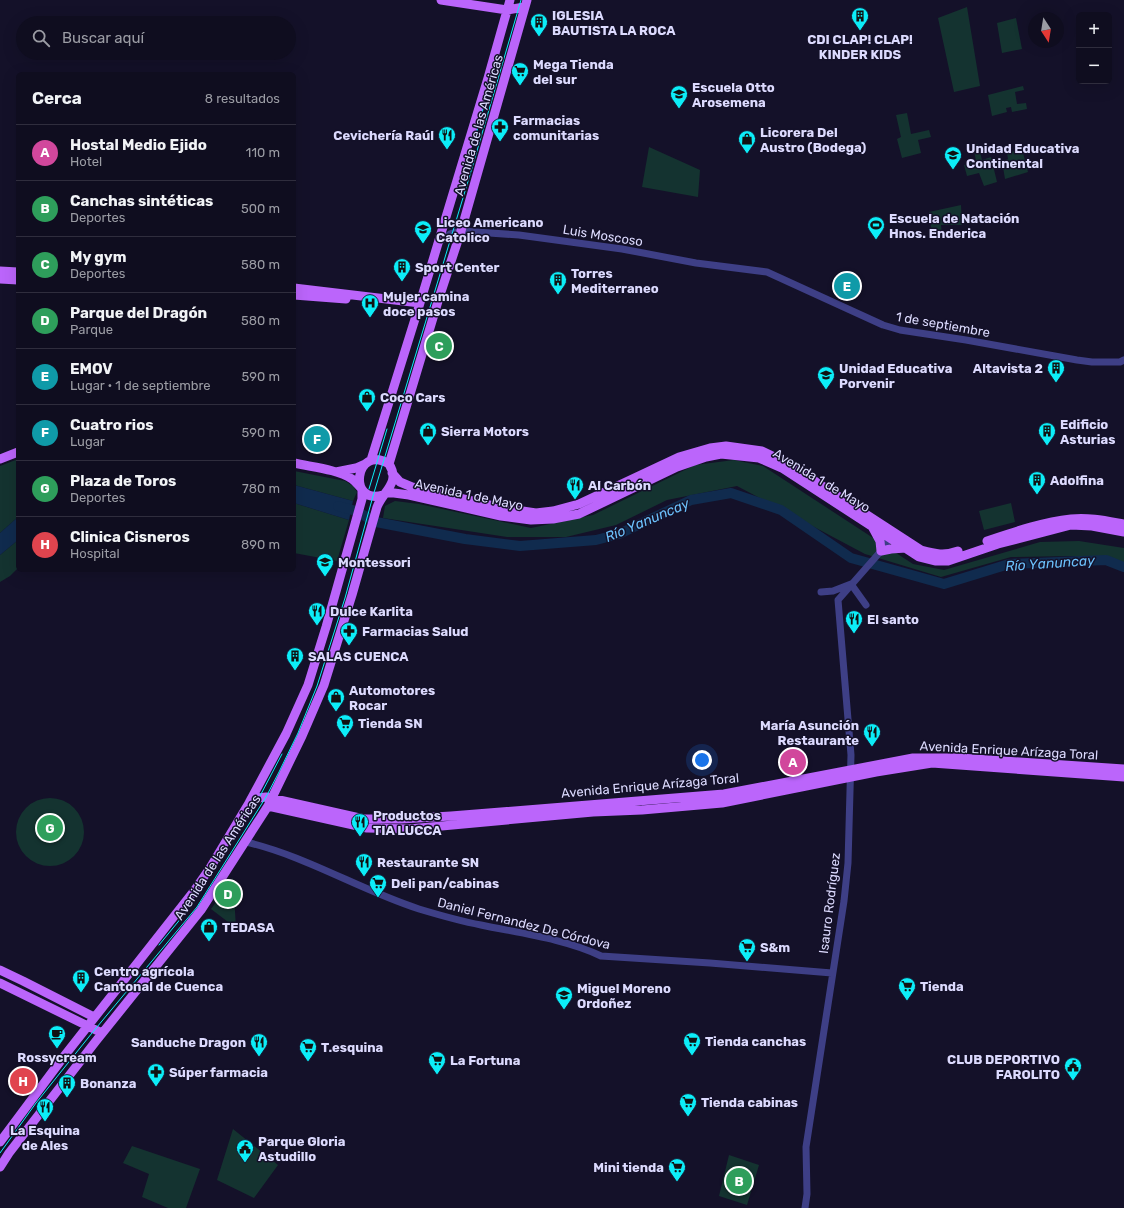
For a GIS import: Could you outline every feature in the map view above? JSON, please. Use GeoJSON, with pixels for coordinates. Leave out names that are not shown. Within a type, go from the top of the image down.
{"type":"FeatureCollection","features":[{"type":"Feature","properties":{"kind":"main road"},"geometry":{"type":"LineString","coordinates":[[441,0],[507,10],[526,4]]}},
{"type":"Feature","properties":{"kind":"main road","name":"Avenida de las Américas"},"geometry":{"type":"LineString","coordinates":[[0,1142],[94,1017],[194,891],[210,868],[251,799],[286,734],[308,685],[354,526],[362,492],[359,482],[360,474],[368,462],[420,306],[486,86],[510,0]]}},
{"type":"Feature","properties":{"kind":"main road","name":"Avenida de las Américas"},"geometry":{"type":"LineString","coordinates":[[389,464],[439,298],[461,231],[526,4]]}},
{"type":"Feature","properties":{"kind":"main road"},"geometry":{"type":"LineString","coordinates":[[0,272],[16,272]]}},
{"type":"Feature","properties":{"kind":"main road"},"geometry":{"type":"LineString","coordinates":[[0,279],[16,280]]}},
{"type":"Feature","properties":{"kind":"main road"},"geometry":{"type":"LineString","coordinates":[[296,288],[420,306]]}},
{"type":"Feature","properties":{"kind":"main road"},"geometry":{"type":"LineString","coordinates":[[296,295],[420,306]]}},
{"type":"Feature","properties":{"kind":"main road","name":"Avenida 1 de Mayo"},"geometry":{"type":"LineString","coordinates":[[392,473],[400,482],[412,487],[502,508],[536,513],[552,511],[579,504],[679,458],[710,448],[726,446],[762,451],[787,463],[892,535],[906,548],[919,557],[935,561],[948,561],[998,544],[1071,525],[1092,526],[1124,532]]}},
{"type":"Feature","properties":{"kind":"main road"},"geometry":{"type":"LineString","coordinates":[[0,459],[16,453]]}},
{"type":"Feature","properties":{"kind":"main road","name":"Avenida 1 de Mayo"},"geometry":{"type":"LineString","coordinates":[[384,494],[394,492],[501,516],[531,520],[553,519],[578,514],[678,467],[706,457],[721,454],[760,458],[782,468],[871,525],[922,550],[935,554],[948,554],[1022,530],[1072,518],[1094,519],[1124,524]]}},
{"type":"Feature","properties":{"kind":"main road"},"geometry":{"type":"LineString","coordinates":[[334,472],[356,468],[368,462],[381,460],[389,464],[392,473]]}},
{"type":"Feature","properties":{"kind":"main road"},"geometry":{"type":"LineString","coordinates":[[296,463],[334,472],[352,479],[362,492],[370,496],[377,497],[384,494]]}},
{"type":"Feature","properties":{"kind":"main road","name":"Avenida de las Américas"},"geometry":{"type":"LineString","coordinates":[[0,1167],[9,1153],[102,1033],[201,910],[246,842],[270,802],[302,736],[324,685],[377,507],[392,483],[392,473]]}},
{"type":"Feature","properties":{"kind":"main road"},"geometry":{"type":"LineString","coordinates":[[871,525],[880,541],[880,552],[906,548]]}},
{"type":"Feature","properties":{"kind":"main road"},"geometry":{"type":"LineString","coordinates":[[324,634],[334,653]]}},
{"type":"Feature","properties":{"kind":"main road","name":"Avenida Enrique Arízaga Toral"},"geometry":{"type":"LineString","coordinates":[[251,799],[266,797],[270,802],[367,828],[409,829],[589,812],[642,810],[722,803],[913,758],[945,757],[1124,769]]}},
{"type":"Feature","properties":{"kind":"main road","name":"Avenida Enrique Arízaga Toral"},"geometry":{"type":"LineString","coordinates":[[851,773],[890,770],[932,763],[1124,776]]}},
{"type":"Feature","properties":{"kind":"main road"},"geometry":{"type":"LineString","coordinates":[[0,970],[94,1017]]}},
{"type":"Feature","properties":{"kind":"main road"},"geometry":{"type":"LineString","coordinates":[[0,983],[102,1033]]}},
{"type":"Feature","properties":{"kind":"street","name":"Luis Moscoso"},"geometry":{"type":"LineString","coordinates":[[438,243],[450,234],[461,231],[546,238],[622,249],[703,264],[767,272]]}},
{"type":"Feature","properties":{"kind":"street","name":"1 de septiembre"},"geometry":{"type":"LineString","coordinates":[[767,272],[883,325],[900,330],[1092,362],[1120,362],[1124,360]]}},
{"type":"Feature","properties":{"kind":"street"},"geometry":{"type":"LineString","coordinates":[[820,592],[833,591],[851,584],[880,552],[892,535]]}},
{"type":"Feature","properties":{"kind":"street"},"geometry":{"type":"LineString","coordinates":[[851,584],[866,605]]}},
{"type":"Feature","properties":{"kind":"street","name":"Isauro Rodríguez"},"geometry":{"type":"LineString","coordinates":[[805,1208],[807,1194],[806,1147],[844,901],[847,871],[851,755],[838,600],[851,584]]}},
{"type":"Feature","properties":{"kind":"street","name":"Daniel Fernandez De Córdova"},"geometry":{"type":"LineString","coordinates":[[246,842],[268,848],[327,870],[388,897],[420,909],[472,923],[550,940],[587,950],[602,956],[832,973]]}},
{"type":"Feature","properties":{"kind":"green space"},"geometry":{"type":"Polygon","coordinates":[[[967,7],[980,86],[954,92],[938,18],[967,7]]]}},
{"type":"Feature","properties":{"kind":"green space"},"geometry":{"type":"Polygon","coordinates":[[[1016,18],[1022,49],[1002,53],[997,23],[1016,18]]]}},
{"type":"Feature","properties":{"kind":"green space"},"geometry":{"type":"Polygon","coordinates":[[[1023,86],[1024,90],[1015,92],[1017,104],[1026,103],[1027,109],[1012,112],[1011,107],[1006,108],[1007,112],[992,116],[988,95],[1023,86]]]}},
{"type":"Feature","properties":{"kind":"green space"},"geometry":{"type":"Polygon","coordinates":[[[907,113],[911,134],[929,130],[931,137],[918,140],[921,153],[902,158],[897,139],[901,137],[896,115],[907,113]]]}},
{"type":"Feature","properties":{"kind":"green space"},"geometry":{"type":"Polygon","coordinates":[[[978,144],[982,160],[991,157],[997,182],[984,186],[979,173],[967,176],[964,165],[976,161],[973,145],[978,144]]]}},
{"type":"Feature","properties":{"kind":"green space"},"geometry":{"type":"Polygon","coordinates":[[[649,147],[700,170],[698,197],[642,187],[649,147]]]}},
{"type":"Feature","properties":{"kind":"green space"},"geometry":{"type":"Polygon","coordinates":[[[1022,149],[1028,172],[1005,179],[1002,161],[1008,159],[1007,153],[1022,149]]]}},
{"type":"Feature","properties":{"kind":"green space"},"geometry":{"type":"Polygon","coordinates":[[[961,205],[962,225],[941,225],[942,234],[932,235],[929,212],[961,205]]]}},
{"type":"Feature","properties":{"kind":"green space"},"geometry":{"type":"Polygon","coordinates":[[[16,460],[16,519],[0,533],[0,466],[16,460]]]}},
{"type":"Feature","properties":{"kind":"green space"},"geometry":{"type":"Polygon","coordinates":[[[734,460],[763,466],[913,564],[944,570],[1040,542],[1079,541],[1124,548],[1124,565],[1073,556],[1011,557],[941,577],[865,554],[737,486],[667,500],[616,525],[566,537],[507,537],[383,518],[385,506],[395,501],[419,504],[531,528],[593,515],[695,465],[734,460]]]}},
{"type":"Feature","properties":{"kind":"green space"},"geometry":{"type":"Polygon","coordinates":[[[296,471],[345,481],[353,486],[357,492],[353,501],[296,486],[296,471]]]}},
{"type":"Feature","properties":{"kind":"green space"},"geometry":{"type":"Polygon","coordinates":[[[1011,503],[1015,522],[984,530],[979,511],[1011,503]]]}},
{"type":"Feature","properties":{"kind":"green space"},"geometry":{"type":"Polygon","coordinates":[[[296,504],[349,520],[337,561],[296,553],[296,504]]]}},
{"type":"Feature","properties":{"kind":"green space"},"geometry":{"type":"Polygon","coordinates":[[[16,542],[16,570],[0,582],[0,555],[16,542]]]}},
{"type":"Feature","properties":{"kind":"green space"},"geometry":{"type":"Polygon","coordinates":[[[50,798],[63,800],[74,808],[82,819],[84,832],[82,845],[74,856],[63,864],[50,866],[37,864],[26,856],[18,845],[16,832],[18,819],[26,808],[37,800],[50,798]]]}},
{"type":"Feature","properties":{"kind":"green space"},"geometry":{"type":"Polygon","coordinates":[[[233,878],[236,928],[211,909],[233,878]]]}},
{"type":"Feature","properties":{"kind":"green space"},"geometry":{"type":"Polygon","coordinates":[[[233,1129],[278,1165],[254,1198],[217,1180],[233,1129]]]}},
{"type":"Feature","properties":{"kind":"green space"},"geometry":{"type":"Polygon","coordinates":[[[132,1146],[200,1169],[186,1208],[168,1208],[142,1197],[149,1174],[123,1163],[132,1146]]]}},
{"type":"Feature","properties":{"kind":"green space"},"geometry":{"type":"Polygon","coordinates":[[[729,1155],[759,1165],[747,1205],[719,1196],[729,1155]]]}},
{"type":"Feature","properties":{"kind":"water"},"geometry":{"type":"Polygon","coordinates":[[[296,486],[353,501],[349,520],[296,504],[296,486]]]}},
{"type":"Feature","properties":{"kind":"water"},"geometry":{"type":"Polygon","coordinates":[[[16,519],[16,542],[0,555],[0,533],[16,519]]]}},
{"type":"Feature","properties":{"kind":"waterway","name":"Río Yanuncay"},"geometry":{"type":"LineString","coordinates":[[338,506],[356,511],[376,522],[465,539],[520,546],[596,540],[619,534],[691,500],[731,493],[781,510],[851,558],[944,584],[1009,564],[1106,560],[1124,567]]}},
{"type":"Feature","properties":{"kind":"tram line"},"geometry":{"type":"LineString","coordinates":[[0,1153],[36,1103],[92,1033],[197,907],[266,797],[298,733],[317,686],[345,598],[373,496],[521,0]]}},
{"type":"Feature","properties":{"kind":"tram line"},"geometry":{"type":"LineString","coordinates":[[475,138],[485,102]]}},
{"type":"Feature","properties":{"kind":"tram line"},"geometry":{"type":"LineString","coordinates":[[369,489],[387,429]]}},
{"type":"Feature","properties":{"kind":"tram line"},"geometry":{"type":"LineString","coordinates":[[260,796],[282,754]]}},
{"type":"Feature","properties":{"kind":"tram line"},"geometry":{"type":"LineString","coordinates":[[159,945],[187,911]]}},
{"type":"Feature","properties":{"kind":"place","name":"CDI CLAP! CLAP! KINDER KIDS"},"geometry":{"type":"Point","coordinates":[860,31]}},
{"type":"Feature","properties":{"kind":"place","name":"IGLESIA BAUTISTA LA ROCA"},"geometry":{"type":"Point","coordinates":[539,37]}},
{"type":"Feature","properties":{"kind":"place","name":"Mega Tienda del sur"},"geometry":{"type":"Point","coordinates":[520,86]}},
{"type":"Feature","properties":{"kind":"place","name":"Escuela Otto Arosemena"},"geometry":{"type":"Point","coordinates":[679,109]}},
{"type":"Feature","properties":{"kind":"place","name":"Farmacias comunitarias"},"geometry":{"type":"Point","coordinates":[500,142]}},
{"type":"Feature","properties":{"kind":"place","name":"Cevichería Raúl"},"geometry":{"type":"Point","coordinates":[447,150]}},
{"type":"Feature","properties":{"kind":"place","name":"Licorera Del Austro (Bodega)"},"geometry":{"type":"Point","coordinates":[747,154]}},
{"type":"Feature","properties":{"kind":"place","name":"Unidad Educativa Continental"},"geometry":{"type":"Point","coordinates":[953,170]}},
{"type":"Feature","properties":{"kind":"place","name":"Escuela de Natación Hnos. Enderica"},"geometry":{"type":"Point","coordinates":[876,240]}},
{"type":"Feature","properties":{"kind":"place","name":"Liceo Americano Catolico"},"geometry":{"type":"Point","coordinates":[423,244]}},
{"type":"Feature","properties":{"kind":"place","name":"Sport Center"},"geometry":{"type":"Point","coordinates":[402,282]}},
{"type":"Feature","properties":{"kind":"place","name":"EMOV"},"geometry":{"type":"Point","coordinates":[847,286]}},
{"type":"Feature","properties":{"kind":"place","name":"Torres Mediterraneo"},"geometry":{"type":"Point","coordinates":[558,295]}},
{"type":"Feature","properties":{"kind":"place","name":"Mujer camina doce pasos"},"geometry":{"type":"Point","coordinates":[370,318]}},
{"type":"Feature","properties":{"kind":"place","name":"My gym"},"geometry":{"type":"Point","coordinates":[439,346]}},
{"type":"Feature","properties":{"kind":"place","name":"Altavista 2"},"geometry":{"type":"Point","coordinates":[1056,383]}},
{"type":"Feature","properties":{"kind":"place","name":"Unidad Educativa Porvenir"},"geometry":{"type":"Point","coordinates":[826,390]}},
{"type":"Feature","properties":{"kind":"place","name":"Coco Cars"},"geometry":{"type":"Point","coordinates":[367,412]}},
{"type":"Feature","properties":{"kind":"place","name":"Cuatro rios"},"geometry":{"type":"Point","coordinates":[317,439]}},
{"type":"Feature","properties":{"kind":"place","name":"Sierra Motors"},"geometry":{"type":"Point","coordinates":[428,446]}},
{"type":"Feature","properties":{"kind":"place","name":"Edificio Asturias"},"geometry":{"type":"Point","coordinates":[1047,446]}},
{"type":"Feature","properties":{"kind":"place","name":"Adolfina"},"geometry":{"type":"Point","coordinates":[1037,495]}},
{"type":"Feature","properties":{"kind":"place","name":"Al Carbón"},"geometry":{"type":"Point","coordinates":[575,500]}},
{"type":"Feature","properties":{"kind":"place","name":"Montessori"},"geometry":{"type":"Point","coordinates":[325,577]}},
{"type":"Feature","properties":{"kind":"place","name":"Dulce Karlita"},"geometry":{"type":"Point","coordinates":[317,626]}},
{"type":"Feature","properties":{"kind":"place","name":"El santo"},"geometry":{"type":"Point","coordinates":[854,634]}},
{"type":"Feature","properties":{"kind":"place","name":"Farmacias Salud"},"geometry":{"type":"Point","coordinates":[349,646]}},
{"type":"Feature","properties":{"kind":"place","name":"SALAS CUENCA"},"geometry":{"type":"Point","coordinates":[295,671]}},
{"type":"Feature","properties":{"kind":"place","name":"Automotores Rocar"},"geometry":{"type":"Point","coordinates":[336,712]}},
{"type":"Feature","properties":{"kind":"place","name":"Tienda SN"},"geometry":{"type":"Point","coordinates":[345,738]}},
{"type":"Feature","properties":{"kind":"place","name":"María Asunción Restaurante"},"geometry":{"type":"Point","coordinates":[872,747]}},
{"type":"Feature","properties":{"kind":"place","name":"Hostal Medio Ejido"},"geometry":{"type":"Point","coordinates":[793,762]}},
{"type":"Feature","properties":{"kind":"place","name":"Plaza de Toros"},"geometry":{"type":"Point","coordinates":[50,828]}},
{"type":"Feature","properties":{"kind":"place","name":"Productos TIA LUCCA"},"geometry":{"type":"Point","coordinates":[360,837]}},
{"type":"Feature","properties":{"kind":"place","name":"Restaurante SN"},"geometry":{"type":"Point","coordinates":[364,877]}},
{"type":"Feature","properties":{"kind":"place","name":"Parque del Dragón"},"geometry":{"type":"Point","coordinates":[228,894]}},
{"type":"Feature","properties":{"kind":"place","name":"Deli pan/cabinas"},"geometry":{"type":"Point","coordinates":[378,898]}},
{"type":"Feature","properties":{"kind":"place","name":"TEDASA"},"geometry":{"type":"Point","coordinates":[209,942]}},
{"type":"Feature","properties":{"kind":"place","name":"S&m"},"geometry":{"type":"Point","coordinates":[747,962]}},
{"type":"Feature","properties":{"kind":"place","name":"Centro agrícola Cantonal de Cuenca"},"geometry":{"type":"Point","coordinates":[81,993]}},
{"type":"Feature","properties":{"kind":"place","name":"Tienda"},"geometry":{"type":"Point","coordinates":[907,1001]}},
{"type":"Feature","properties":{"kind":"place","name":"Miguel Moreno Ordoñez"},"geometry":{"type":"Point","coordinates":[564,1010]}},
{"type":"Feature","properties":{"kind":"place","name":"Rossycream"},"geometry":{"type":"Point","coordinates":[57,1049]}},
{"type":"Feature","properties":{"kind":"place","name":"Tienda canchas"},"geometry":{"type":"Point","coordinates":[692,1056]}},
{"type":"Feature","properties":{"kind":"place","name":"Sanduche Dragon"},"geometry":{"type":"Point","coordinates":[259,1057]}},
{"type":"Feature","properties":{"kind":"place","name":"T.esquina"},"geometry":{"type":"Point","coordinates":[308,1062]}},
{"type":"Feature","properties":{"kind":"place","name":"La Fortuna"},"geometry":{"type":"Point","coordinates":[437,1075]}},
{"type":"Feature","properties":{"kind":"place","name":"Clinica Cisneros"},"geometry":{"type":"Point","coordinates":[23,1081]}},
{"type":"Feature","properties":{"kind":"place","name":"CLUB DEPORTIVO FAROLITO"},"geometry":{"type":"Point","coordinates":[1073,1081]}},
{"type":"Feature","properties":{"kind":"place","name":"Súper farmacia"},"geometry":{"type":"Point","coordinates":[156,1087]}},
{"type":"Feature","properties":{"kind":"place","name":"Bonanza"},"geometry":{"type":"Point","coordinates":[67,1098]}},
{"type":"Feature","properties":{"kind":"place","name":"Tienda cabinas"},"geometry":{"type":"Point","coordinates":[688,1117]}},
{"type":"Feature","properties":{"kind":"place","name":"La Esquina de Ales"},"geometry":{"type":"Point","coordinates":[45,1122]}},
{"type":"Feature","properties":{"kind":"place","name":"Parque Gloria Astudillo"},"geometry":{"type":"Point","coordinates":[245,1163]}},
{"type":"Feature","properties":{"kind":"place","name":"Canchas sintéticas"},"geometry":{"type":"Point","coordinates":[739,1181]}},
{"type":"Feature","properties":{"kind":"place","name":"Mini tienda"},"geometry":{"type":"Point","coordinates":[677,1182]}}]}
